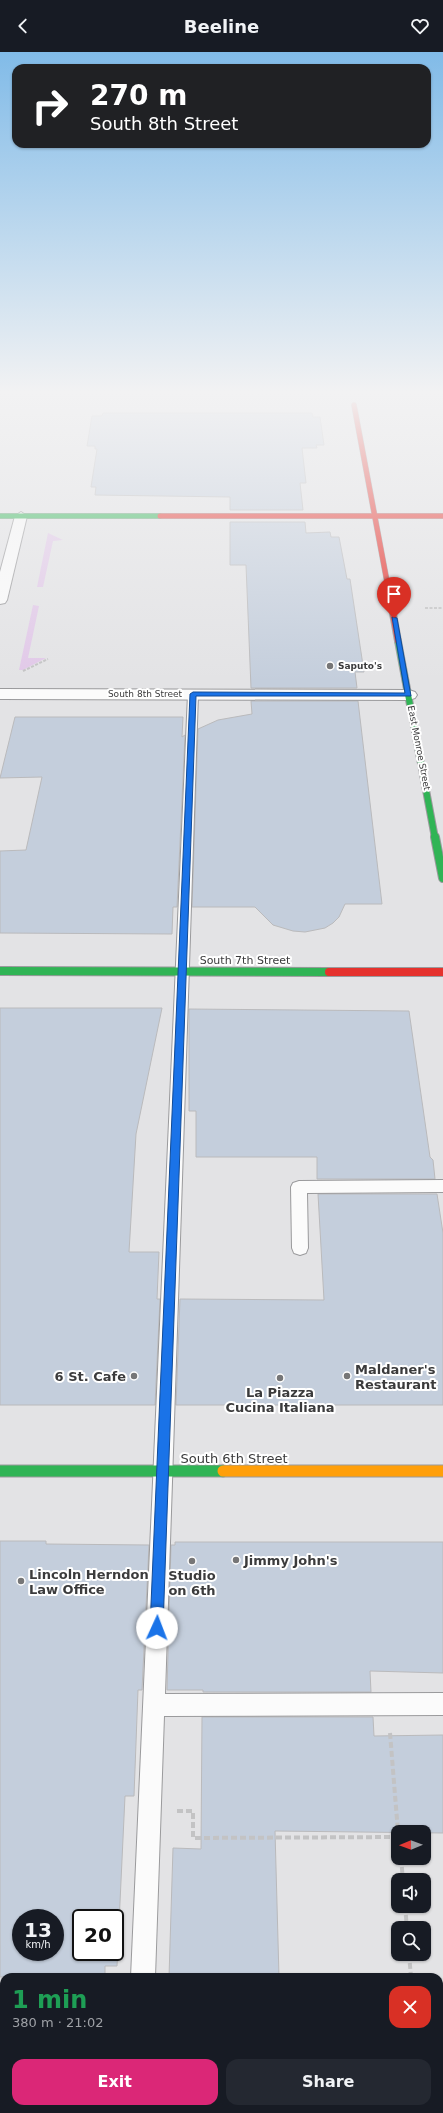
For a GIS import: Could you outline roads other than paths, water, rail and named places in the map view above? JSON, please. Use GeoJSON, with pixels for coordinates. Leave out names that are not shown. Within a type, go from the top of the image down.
{"type":"FeatureCollection","features":[{"type":"Feature","properties":{"kind":"street","name":"East Monroe Street"},"geometry":{"type":"LineString","coordinates":[[370,488],[443,878]]}},
{"type":"Feature","properties":{"kind":"street"},"geometry":{"type":"LineString","coordinates":[[0,516],[443,516]]}},
{"type":"Feature","properties":{"kind":"street"},"geometry":{"type":"LineString","coordinates":[[0,600],[21,516]]}},
{"type":"Feature","properties":{"kind":"street","name":"South 8th Street"},"geometry":{"type":"LineString","coordinates":[[0,694],[409,695]]}},
{"type":"Feature","properties":{"kind":"street","name":"South 7th Street"},"geometry":{"type":"LineString","coordinates":[[0,971],[443,972]]}},
{"type":"Feature","properties":{"kind":"street","name":"South 6th Street"},"geometry":{"type":"LineString","coordinates":[[0,1471],[443,1471]]}},
{"type":"Feature","properties":{"kind":"lane"},"geometry":{"type":"LineString","coordinates":[[143,1973],[193,694]]}},
{"type":"Feature","properties":{"kind":"lane"},"geometry":{"type":"LineString","coordinates":[[300,1248],[299,1187],[443,1186]]}},
{"type":"Feature","properties":{"kind":"lane"},"geometry":{"type":"LineString","coordinates":[[154,1704],[443,1704]]}},
{"type":"Feature","properties":{"kind":"place","name":"Saputo's"},"geometry":{"type":"Point","coordinates":[330,666]}},
{"type":"Feature","properties":{"kind":"place","name":"6 St. Cafe"},"geometry":{"type":"Point","coordinates":[134,1376]}},
{"type":"Feature","properties":{"kind":"place","name":"Maldaner's Restaurant"},"geometry":{"type":"Point","coordinates":[347,1376]}},
{"type":"Feature","properties":{"kind":"place","name":"La Piazza Cucina Italiana"},"geometry":{"type":"Point","coordinates":[280,1378]}},
{"type":"Feature","properties":{"kind":"place","name":"Jimmy John's"},"geometry":{"type":"Point","coordinates":[236,1560]}},
{"type":"Feature","properties":{"kind":"place","name":"Studio on 6th"},"geometry":{"type":"Point","coordinates":[192,1561]}},
{"type":"Feature","properties":{"kind":"place","name":"Lincoln Herndon Law Office"},"geometry":{"type":"Point","coordinates":[21,1581]}}]}
